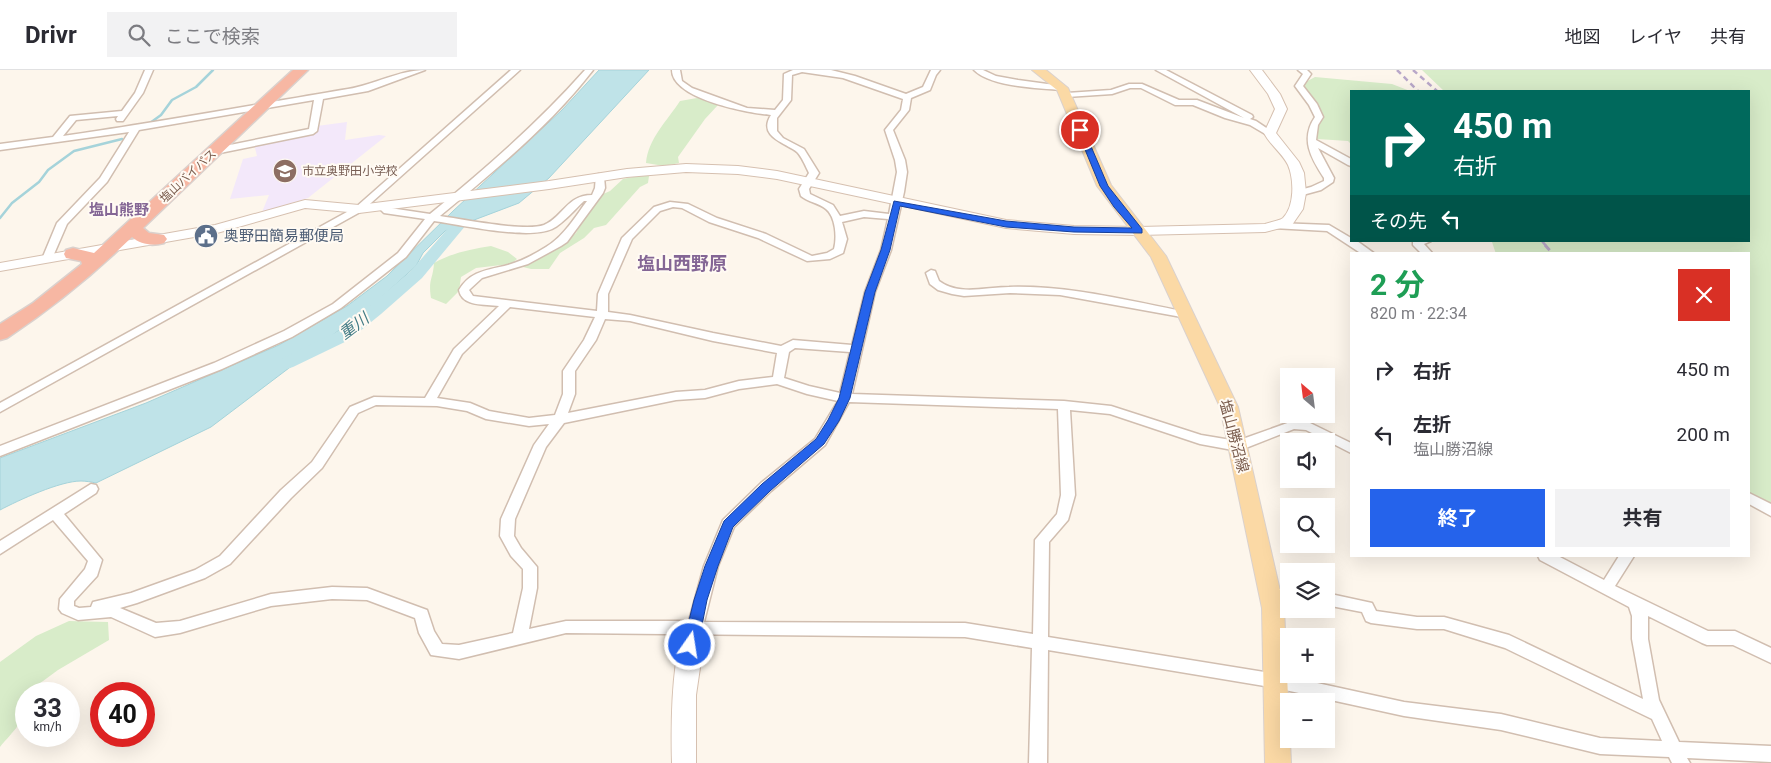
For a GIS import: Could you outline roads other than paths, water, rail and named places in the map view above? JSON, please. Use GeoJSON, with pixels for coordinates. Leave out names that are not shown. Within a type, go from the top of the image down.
{"type":"FeatureCollection","features":[{"type":"Feature","properties":{"kind":"highway","name":"塩山バイパス"},"geometry":{"type":"LineString","coordinates":[[0,333],[40,307],[111,248],[301,70]]}},
{"type":"Feature","properties":{"kind":"highway"},"geometry":{"type":"LineString","coordinates":[[132,228],[144,238],[158,239]]}},
{"type":"Feature","properties":{"kind":"highway"},"geometry":{"type":"LineString","coordinates":[[73,254],[92,259],[90,266]]}},
{"type":"Feature","properties":{"kind":"main road"},"geometry":{"type":"LineString","coordinates":[[1038,70],[1064,91]]}},
{"type":"Feature","properties":{"kind":"main road","name":"塩山勝沼線"},"geometry":{"type":"LineString","coordinates":[[1064,91],[1104,186],[1158,256],[1228,407],[1273,608],[1278,763]]}},
{"type":"Feature","properties":{"kind":"street"},"geometry":{"type":"LineString","coordinates":[[110,132],[139,93],[150,70]]}},
{"type":"Feature","properties":{"kind":"street"},"geometry":{"type":"LineString","coordinates":[[1,148],[136,128],[365,89],[421,70]]}},
{"type":"Feature","properties":{"kind":"street"},"geometry":{"type":"LineString","coordinates":[[0,408],[359,209],[516,70]]}},
{"type":"Feature","properties":{"kind":"street"},"geometry":{"type":"LineString","coordinates":[[0,451],[218,366],[288,334],[337,306],[402,255],[432,218],[502,160],[561,102],[589,70]]}},
{"type":"Feature","properties":{"kind":"street"},"geometry":{"type":"LineString","coordinates":[[676,70],[676,78],[681,85],[689,90],[746,110],[776,113]]}},
{"type":"Feature","properties":{"kind":"street"},"geometry":{"type":"LineString","coordinates":[[520,637],[530,588],[530,567],[516,552],[507,536],[508,518],[540,445],[560,419],[569,394],[569,371],[590,340],[602,313],[603,294],[627,238],[658,209],[674,204],[686,206],[713,220],[762,236],[811,259],[830,256],[839,251],[842,239],[837,220],[830,207],[806,196],[804,189],[814,173],[801,151],[785,143],[774,134],[773,118],[787,100],[788,74],[802,70],[830,73],[858,79],[893,94],[907,96],[927,88],[932,74],[936,70]]}},
{"type":"Feature","properties":{"kind":"street"},"geometry":{"type":"LineString","coordinates":[[978,70],[989,76],[1064,91],[1112,92],[1123,87],[1142,86],[1178,104],[1194,102],[1228,116],[1253,123],[1270,133],[1293,162],[1297,172],[1299,193],[1296,208],[1287,222],[1277,226]]}},
{"type":"Feature","properties":{"kind":"street"},"geometry":{"type":"LineString","coordinates":[[1160,70],[1250,118],[1253,123]]}},
{"type":"Feature","properties":{"kind":"street"},"geometry":{"type":"LineString","coordinates":[[1256,70],[1274,94],[1281,109],[1270,133]]}},
{"type":"Feature","properties":{"kind":"street"},"geometry":{"type":"LineString","coordinates":[[1299,193],[1312,191],[1328,182],[1329,178],[1312,149],[1313,124],[1319,117],[1316,105],[1305,96],[1298,86],[1306,74],[1302,70]]}},
{"type":"Feature","properties":{"kind":"street"},"geometry":{"type":"LineString","coordinates":[[684,763],[682,712],[686,664],[711,566],[728,524],[766,487],[820,442],[834,421],[845,398],[870,292],[886,250],[894,217],[902,172],[900,160],[889,130],[905,110],[907,96]]}},
{"type":"Feature","properties":{"kind":"street"},"geometry":{"type":"LineString","coordinates":[[214,151],[313,132],[318,97]]}},
{"type":"Feature","properties":{"kind":"street"},"geometry":{"type":"LineString","coordinates":[[55,140],[74,118],[124,113]]}},
{"type":"Feature","properties":{"kind":"street"},"geometry":{"type":"LineString","coordinates":[[47,259],[62,223],[104,180],[136,128]]}},
{"type":"Feature","properties":{"kind":"street"},"geometry":{"type":"LineString","coordinates":[[1312,141],[1350,163]]}},
{"type":"Feature","properties":{"kind":"street"},"geometry":{"type":"LineString","coordinates":[[0,267],[217,229],[305,204],[359,209],[668,169],[713,168],[767,173],[809,181],[897,202],[1006,224],[1074,230],[1139,231],[1245,229],[1277,226],[1328,228],[1350,242]]}},
{"type":"Feature","properties":{"kind":"street"},"geometry":{"type":"LineString","coordinates":[[600,177],[600,188],[563,240],[555,246],[512,267],[482,274],[472,280],[464,290],[465,295],[470,299],[507,304],[602,313],[676,326],[714,338],[783,350],[793,344],[856,349]]}},
{"type":"Feature","properties":{"kind":"street"},"geometry":{"type":"LineString","coordinates":[[382,206],[387,211],[432,218],[537,230],[550,226],[582,198],[594,198]]}},
{"type":"Feature","properties":{"kind":"street"},"geometry":{"type":"LineString","coordinates":[[837,220],[864,214],[894,217]]}},
{"type":"Feature","properties":{"kind":"street"},"geometry":{"type":"LineString","coordinates":[[1351,242],[1367,252]]}},
{"type":"Feature","properties":{"kind":"street"},"geometry":{"type":"LineString","coordinates":[[1417,242],[1426,252]]}},
{"type":"Feature","properties":{"kind":"street"},"geometry":{"type":"LineString","coordinates":[[930,273],[934,282],[942,288],[964,293],[1010,290],[1060,292],[1186,315]]}},
{"type":"Feature","properties":{"kind":"street"},"geometry":{"type":"LineString","coordinates":[[429,401],[458,352],[507,304]]}},
{"type":"Feature","properties":{"kind":"street"},"geometry":{"type":"LineString","coordinates":[[778,380],[783,350]]}},
{"type":"Feature","properties":{"kind":"street"},"geometry":{"type":"LineString","coordinates":[[72,611],[132,599],[200,574],[225,560],[286,494],[317,465],[354,410],[374,401],[429,401],[470,407],[486,415],[529,422],[560,419],[676,396],[705,394],[739,385],[778,380],[807,390],[845,398],[1064,405],[1111,410],[1200,439],[1238,446],[1293,425],[1308,426],[1350,447]]}},
{"type":"Feature","properties":{"kind":"street"},"geometry":{"type":"LineString","coordinates":[[1038,763],[1042,540],[1063,516],[1068,496],[1064,405]]}},
{"type":"Feature","properties":{"kind":"street"},"geometry":{"type":"LineString","coordinates":[[0,548],[91,489]]}},
{"type":"Feature","properties":{"kind":"street"},"geometry":{"type":"LineString","coordinates":[[1750,499],[1771,511]]}},
{"type":"Feature","properties":{"kind":"street"},"geometry":{"type":"LineString","coordinates":[[55,512],[95,560],[92,572],[67,599],[67,609],[78,614],[112,611],[155,630],[180,627],[271,600],[332,593],[367,594],[422,614],[427,633],[437,650],[459,652],[566,627],[965,630],[1276,681],[1307,690],[1404,709],[1501,722],[1600,746],[1677,756],[1733,751],[1771,754]]}},
{"type":"Feature","properties":{"kind":"street"},"geometry":{"type":"LineString","coordinates":[[1547,557],[1635,603],[1708,638],[1735,638],[1771,656]]}},
{"type":"Feature","properties":{"kind":"street"},"geometry":{"type":"LineString","coordinates":[[1606,588],[1626,557]]}},
{"type":"Feature","properties":{"kind":"street"},"geometry":{"type":"LineString","coordinates":[[1270,594],[1280,595]]}},
{"type":"Feature","properties":{"kind":"street"},"geometry":{"type":"LineString","coordinates":[[1335,601],[1367,607],[1371,616],[1417,623],[1444,623],[1509,642],[1657,714]]}},
{"type":"Feature","properties":{"kind":"street"},"geometry":{"type":"LineString","coordinates":[[1635,603],[1640,616],[1640,639],[1651,701],[1677,756]]}},
{"type":"Feature","properties":{"kind":"water"},"geometry":{"type":"Polygon","coordinates":[[[599,70],[649,70],[549,178],[519,203],[445,231],[423,253],[416,266],[375,303],[211,427],[96,483],[81,481],[62,484],[28,496],[0,510],[0,458],[146,403],[279,345],[347,306],[387,276],[453,211],[562,110],[599,70]]]}},
{"type":"Feature","properties":{"kind":"waterway"},"geometry":{"type":"LineString","coordinates":[[150,123],[161,115],[172,100],[196,87],[213,70]]}},
{"type":"Feature","properties":{"kind":"waterway"},"geometry":{"type":"LineString","coordinates":[[0,218],[12,203],[39,182],[48,170],[74,151],[122,139]]}},
{"type":"Feature","properties":{"kind":"waterway","name":"重川"},"geometry":{"type":"LineString","coordinates":[[287,363],[343,336],[375,310],[416,275],[474,207]]}},
{"type":"Feature","properties":{"kind":"railway"},"geometry":{"type":"LineString","coordinates":[[1397,70],[1417,90]]}},
{"type":"Feature","properties":{"kind":"railway"},"geometry":{"type":"LineString","coordinates":[[1413,70],[1436,90]]}},
{"type":"Feature","properties":{"kind":"railway"},"geometry":{"type":"LineString","coordinates":[[1543,242],[1546,246]]}},
{"type":"Feature","properties":{"kind":"railway"},"geometry":{"type":"LineString","coordinates":[[1545,245],[1551,252]]}},
{"type":"Feature","properties":{"kind":"place","name":"市立奥野田小学校"},"geometry":{"type":"Point","coordinates":[285,171]}},
{"type":"Feature","properties":{"kind":"place","name":"奥野田簡易郵便局"},"geometry":{"type":"Point","coordinates":[206,236]}},
{"type":"Feature","properties":{"kind":"district","name":"塩山熊野"},"geometry":{"type":"Point","coordinates":[119,210]}},
{"type":"Feature","properties":{"kind":"district","name":"塩山西野原"},"geometry":{"type":"Point","coordinates":[682,263]}}]}
